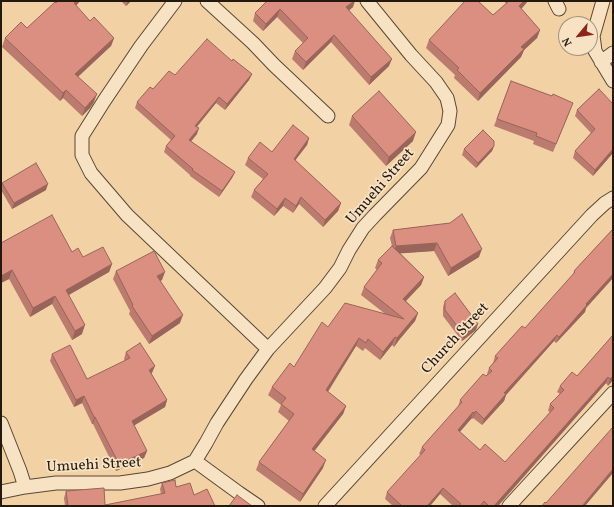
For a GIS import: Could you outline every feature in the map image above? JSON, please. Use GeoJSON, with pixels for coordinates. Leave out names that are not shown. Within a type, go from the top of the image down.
{"type":"FeatureCollection","features":[{"type":"Feature","properties":{"kind":"street"},"geometry":{"type":"LineString","coordinates":[[175,1],[141,46],[82,136],[82,155],[91,173],[127,215],[268,349]]}},
{"type":"Feature","properties":{"kind":"street"},"geometry":{"type":"LineString","coordinates":[[207,1],[253,43],[328,116]]}},
{"type":"Feature","properties":{"kind":"street","name":"Umuehi Street"},"geometry":{"type":"LineString","coordinates":[[1,492],[56,483],[120,483],[148,480],[170,473],[195,461],[217,423],[268,349],[325,288],[340,268],[363,228],[421,168],[448,125],[450,111],[447,98],[436,82],[411,55],[366,1]]}},
{"type":"Feature","properties":{"kind":"street"},"geometry":{"type":"LineString","coordinates":[[603,1],[593,36],[595,51],[613,81]]}},
{"type":"Feature","properties":{"kind":"street"},"geometry":{"type":"LineString","coordinates":[[601,62],[613,53]]}},
{"type":"Feature","properties":{"kind":"street","name":"Church Street"},"geometry":{"type":"LineString","coordinates":[[325,506],[592,215],[604,203],[613,198]]}},
{"type":"Feature","properties":{"kind":"street"},"geometry":{"type":"LineString","coordinates":[[509,506],[613,393]]}},
{"type":"Feature","properties":{"kind":"street"},"geometry":{"type":"LineString","coordinates":[[1,423],[25,487]]}},
{"type":"Feature","properties":{"kind":"street"},"geometry":{"type":"LineString","coordinates":[[195,461],[239,494],[258,506]]}},
{"type":"Feature","properties":{"kind":"building"},"geometry":{"type":"Polygon","coordinates":[[[58,1],[76,1],[74,3],[90,21],[94,17],[114,38],[75,74],[97,94],[85,108],[66,90],[63,93],[5,38],[21,22],[27,28],[55,2],[56,3],[58,1]]]}},
{"type":"Feature","properties":{"kind":"building"},"geometry":{"type":"Polygon","coordinates":[[[267,1],[354,1],[346,7],[392,59],[371,77],[334,35],[306,62],[295,51],[308,38],[280,9],[266,24],[255,13],[267,1]]]}},
{"type":"Feature","properties":{"kind":"building"},"geometry":{"type":"Polygon","coordinates":[[[465,1],[478,1],[493,15],[509,1],[524,1],[519,6],[540,30],[521,47],[524,49],[480,93],[457,70],[459,68],[429,40],[465,1]]]}},
{"type":"Feature","properties":{"kind":"building"},"geometry":{"type":"Polygon","coordinates":[[[207,39],[232,61],[233,59],[252,74],[227,104],[219,97],[195,126],[199,128],[189,140],[235,172],[222,191],[192,170],[193,169],[166,146],[175,136],[137,102],[150,87],[153,89],[169,71],[175,75],[207,39]]]}},
{"type":"Feature","properties":{"kind":"building"},"geometry":{"type":"Polygon","coordinates":[[[511,81],[552,96],[553,94],[573,103],[556,144],[536,136],[537,133],[497,119],[511,81]]]}},
{"type":"Feature","properties":{"kind":"building"},"geometry":{"type":"Polygon","coordinates":[[[599,89],[613,104],[613,149],[595,170],[575,151],[595,129],[577,110],[599,89]]]}},
{"type":"Feature","properties":{"kind":"building"},"geometry":{"type":"Polygon","coordinates":[[[379,91],[416,132],[389,157],[352,116],[379,91]]]}},
{"type":"Feature","properties":{"kind":"building"},"geometry":{"type":"Polygon","coordinates":[[[293,125],[309,138],[294,159],[341,203],[325,220],[301,197],[296,206],[285,198],[277,209],[254,190],[268,174],[248,158],[260,142],[272,152],[293,125]]]}},
{"type":"Feature","properties":{"kind":"building"},"geometry":{"type":"Polygon","coordinates":[[[483,130],[494,141],[494,146],[478,163],[464,149],[483,130]]]}},
{"type":"Feature","properties":{"kind":"building"},"geometry":{"type":"Polygon","coordinates":[[[36,163],[48,184],[14,203],[2,183],[36,163]]]}},
{"type":"Feature","properties":{"kind":"building"},"geometry":{"type":"Polygon","coordinates":[[[462,214],[482,249],[451,268],[437,243],[396,246],[393,230],[450,223],[462,214]]]}},
{"type":"Feature","properties":{"kind":"building"},"geometry":{"type":"Polygon","coordinates":[[[52,215],[72,252],[78,248],[83,257],[103,247],[112,264],[66,290],[85,325],[75,331],[55,296],[33,308],[12,270],[1,276],[1,243],[52,215]]]}},
{"type":"Feature","properties":{"kind":"building"},"geometry":{"type":"Polygon","coordinates":[[[613,229],[613,274],[559,337],[557,335],[504,393],[506,394],[484,419],[476,411],[474,413],[473,412],[458,430],[480,450],[485,444],[505,462],[554,408],[550,404],[564,390],[560,386],[572,372],[577,376],[613,335],[613,376],[610,379],[608,377],[494,506],[489,506],[484,501],[480,506],[459,506],[461,504],[443,488],[427,506],[402,506],[387,492],[425,450],[422,447],[462,402],[460,400],[483,374],[486,376],[492,371],[489,368],[498,358],[495,356],[522,326],[525,328],[575,272],[574,271],[613,229]]]}},
{"type":"Feature","properties":{"kind":"building"},"geometry":{"type":"Polygon","coordinates":[[[392,246],[424,277],[403,299],[418,313],[383,352],[368,339],[366,343],[359,338],[326,390],[346,406],[312,449],[326,460],[303,494],[259,462],[294,414],[281,404],[286,398],[272,387],[290,363],[294,367],[322,322],[328,327],[345,303],[404,319],[364,287],[382,263],[378,260],[392,246]]]}},
{"type":"Feature","properties":{"kind":"building"},"geometry":{"type":"Polygon","coordinates":[[[154,251],[165,272],[157,276],[183,315],[152,336],[132,306],[133,305],[116,271],[154,251]]]}},
{"type":"Feature","properties":{"kind":"building"},"geometry":{"type":"Polygon","coordinates":[[[455,293],[478,324],[464,335],[445,310],[445,301],[455,293]]]}},
{"type":"Feature","properties":{"kind":"building"},"geometry":{"type":"Polygon","coordinates":[[[140,343],[155,366],[149,370],[167,400],[132,421],[147,451],[119,464],[84,396],[76,400],[52,354],[70,345],[87,379],[130,358],[126,352],[140,343]]]}},
{"type":"Feature","properties":{"kind":"building"},"geometry":{"type":"Polygon","coordinates":[[[613,427],[613,469],[582,506],[542,506],[545,502],[546,503],[613,427]]]}},
{"type":"Feature","properties":{"kind":"building"},"geometry":{"type":"Polygon","coordinates":[[[175,480],[176,487],[190,483],[194,495],[207,489],[215,506],[68,506],[66,491],[104,488],[105,505],[165,493],[162,483],[175,480]]]}},
{"type":"Feature","properties":{"kind":"building"},"geometry":{"type":"Polygon","coordinates":[[[237,495],[252,506],[229,506],[237,495]]]}}]}
